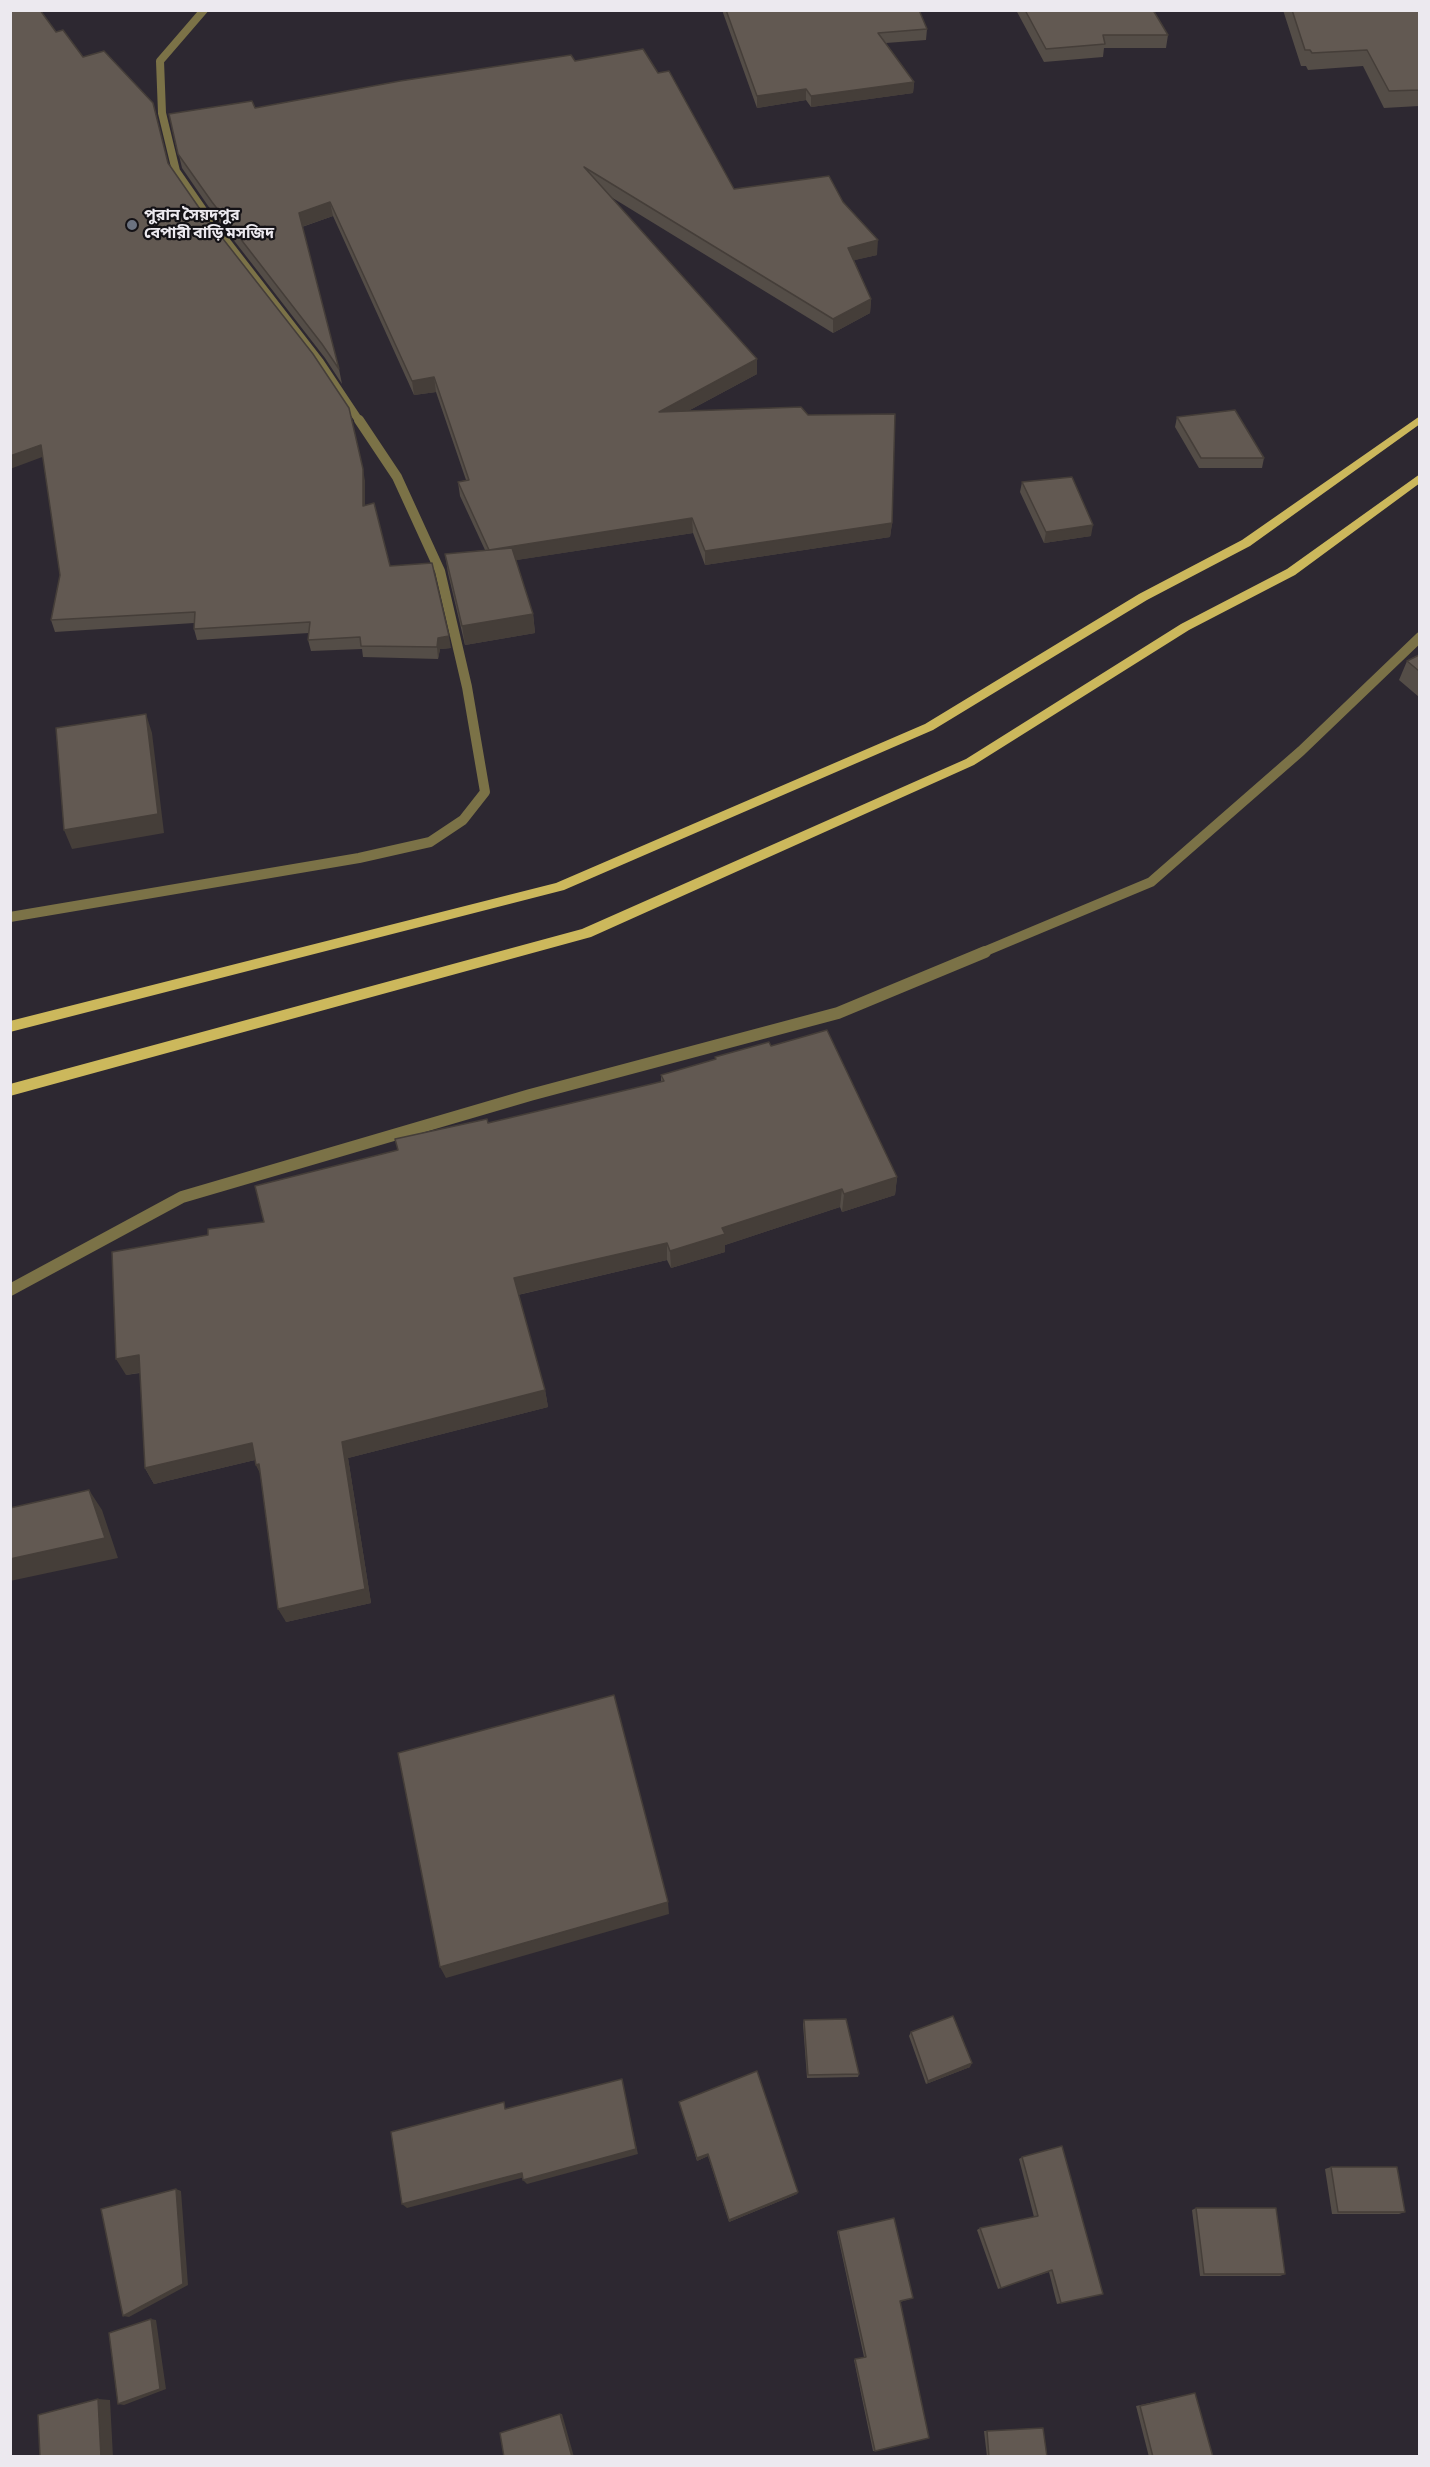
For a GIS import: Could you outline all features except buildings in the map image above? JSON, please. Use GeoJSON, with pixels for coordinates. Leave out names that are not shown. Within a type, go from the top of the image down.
{"type":"FeatureCollection","features":[{"type":"Feature","properties":{"kind":"main road"},"geometry":{"type":"LineString","coordinates":[[10,1027],[559,887],[929,727],[1143,597],[1246,543],[1419,419]]}},
{"type":"Feature","properties":{"kind":"main road"},"geometry":{"type":"LineString","coordinates":[[10,1090],[586,933],[970,762],[1185,627],[1291,572],[1419,477]]}},
{"type":"Feature","properties":{"kind":"street"},"geometry":{"type":"LineString","coordinates":[[10,917],[359,858],[430,842],[463,820],[485,792],[467,687],[440,571],[397,477],[320,362],[210,220],[176,171],[162,113],[160,61],[204,10]]}},
{"type":"Feature","properties":{"kind":"street"},"geometry":{"type":"LineString","coordinates":[[10,1290],[182,1197],[530,1095],[838,1012],[1151,882],[1301,751],[1419,637]]}},
{"type":"Feature","properties":{"kind":"place","name":"পুরান সৈয়দপুর বেপারী বাড়ি মসজিদ"},"geometry":{"type":"Point","coordinates":[132,225]}}]}
